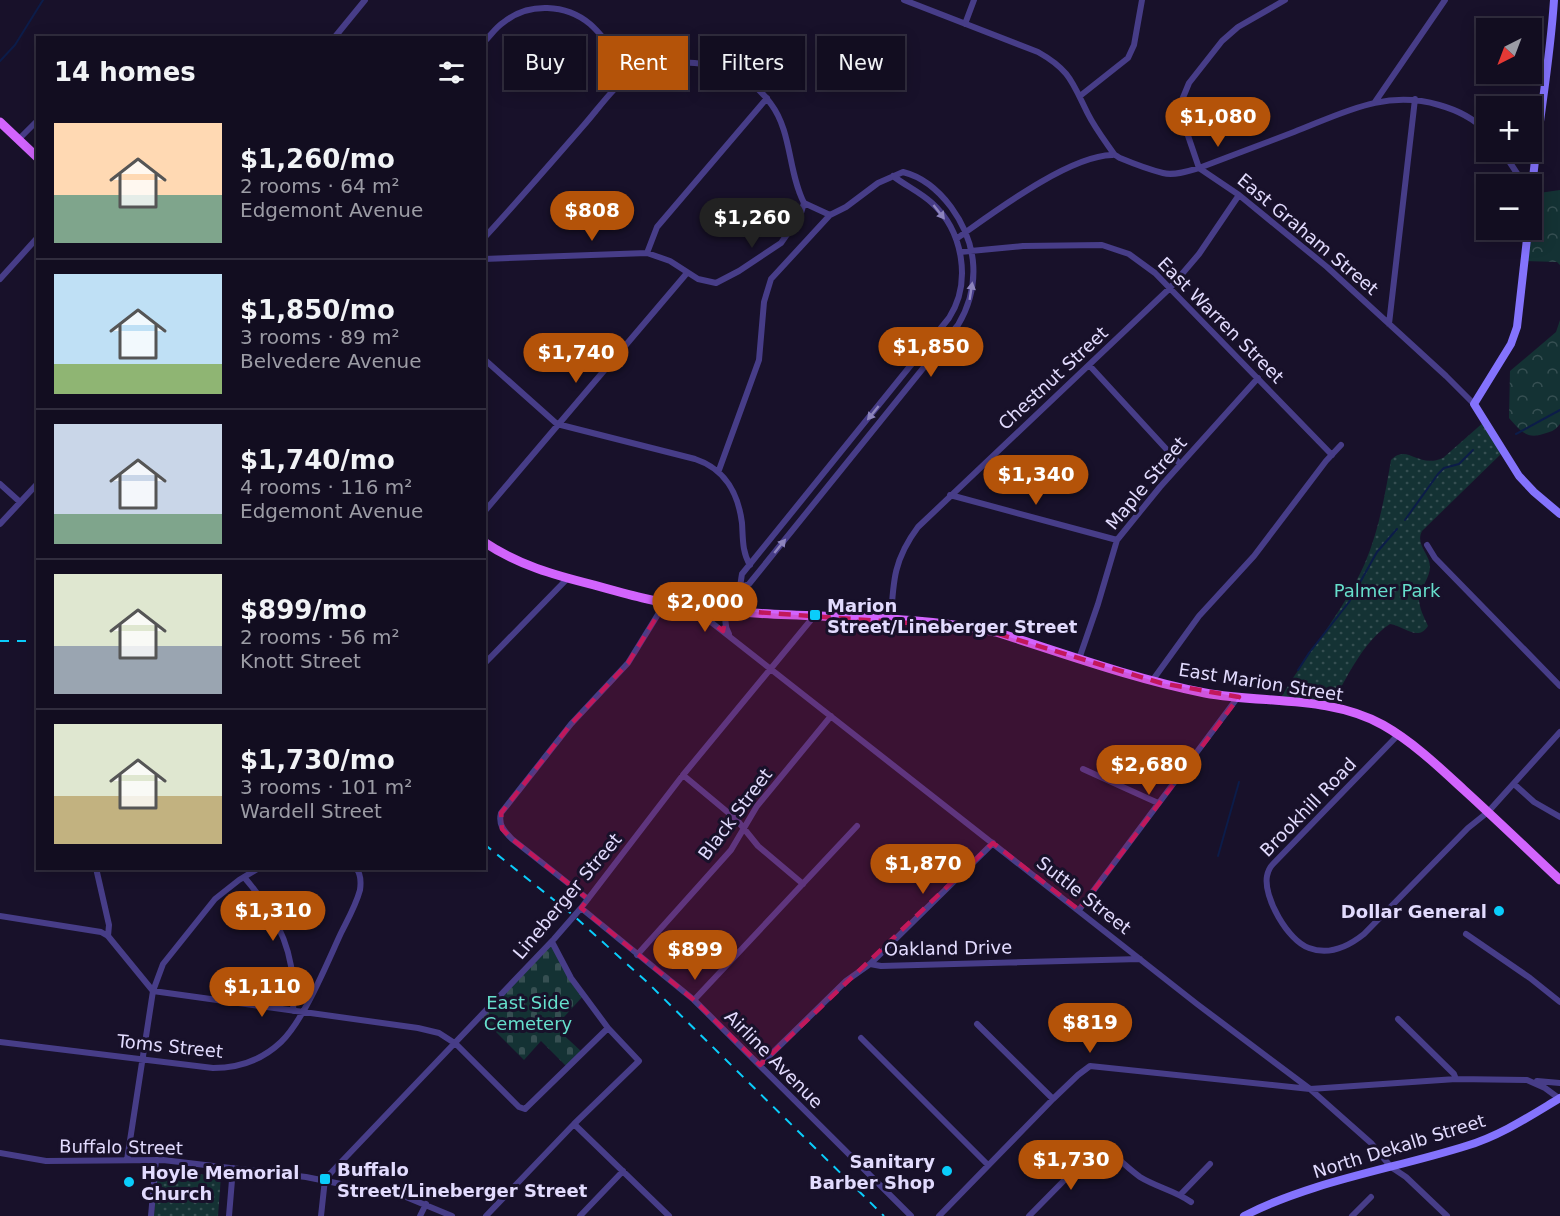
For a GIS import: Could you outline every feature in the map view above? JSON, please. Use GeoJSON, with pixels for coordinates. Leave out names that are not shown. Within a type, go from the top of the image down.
{"type":"FeatureCollection","features":[{"type":"Feature","properties":{"kind":"main road"},"geometry":{"type":"LineString","coordinates":[[0,122],[36,156]]}},
{"type":"Feature","properties":{"kind":"main road","name":"East Marion Street"},"geometry":{"type":"LineString","coordinates":[[486,543],[522,564],[665,603],[727,610],[978,628],[1152,681],[1209,694],[1294,702],[1343,710],[1382,724],[1438,766],[1560,880]]}},
{"type":"Feature","properties":{"kind":"street"},"geometry":{"type":"LineString","coordinates":[[336,36],[365,0]]}},
{"type":"Feature","properties":{"kind":"street"},"geometry":{"type":"LineString","coordinates":[[904,0],[1050,59],[1066,71],[1089,115],[1114,154]]}},
{"type":"Feature","properties":{"kind":"street"},"geometry":{"type":"LineString","coordinates":[[965,24],[974,0]]}},
{"type":"Feature","properties":{"kind":"street"},"geometry":{"type":"LineString","coordinates":[[1080,96],[1128,58],[1134,45],[1142,0]]}},
{"type":"Feature","properties":{"kind":"street"},"geometry":{"type":"LineString","coordinates":[[1199,168],[1182,118],[1182,100],[1188,83],[1222,40],[1238,27],[1285,0]]}},
{"type":"Feature","properties":{"kind":"street"},"geometry":{"type":"LineString","coordinates":[[1375,102],[1445,0]]}},
{"type":"Feature","properties":{"kind":"street"},"geometry":{"type":"LineString","coordinates":[[1533,174],[1549,60],[1554,0]]}},
{"type":"Feature","properties":{"kind":"street"},"geometry":{"type":"LineString","coordinates":[[486,40],[504,22],[521,12],[541,8],[561,9],[579,17],[601,36]]}},
{"type":"Feature","properties":{"kind":"street"},"geometry":{"type":"LineString","coordinates":[[486,259],[647,253],[670,261],[687,273],[705,281],[716,283],[782,243],[800,216],[804,203],[777,114],[766,98],[740,77],[726,69],[709,64],[688,62]]}},
{"type":"Feature","properties":{"kind":"street"},"geometry":{"type":"LineString","coordinates":[[486,236],[616,90]]}},
{"type":"Feature","properties":{"kind":"street"},"geometry":{"type":"LineString","coordinates":[[647,253],[657,227],[766,98]]}},
{"type":"Feature","properties":{"kind":"street"},"geometry":{"type":"LineString","coordinates":[[956,239],[998,209],[1065,170],[1083,161],[1114,154],[1163,173],[1181,172],[1199,168],[1375,102],[1396,99],[1415,99],[1448,108],[1464,114],[1476,123]]}},
{"type":"Feature","properties":{"kind":"street"},"geometry":{"type":"LineString","coordinates":[[1389,324],[1415,99]]}},
{"type":"Feature","properties":{"kind":"street"},"geometry":{"type":"LineString","coordinates":[[18,140],[36,122]]}},
{"type":"Feature","properties":{"kind":"street","name":"East Graham Street"},"geometry":{"type":"LineString","coordinates":[[1199,168],[1239,195],[1328,267],[1474,404]]}},
{"type":"Feature","properties":{"kind":"street"},"geometry":{"type":"LineString","coordinates":[[718,470],[759,360],[764,302],[768,285],[777,270],[830,215],[846,207],[878,183],[900,172],[910,174],[930,185],[946,200],[967,231],[972,251],[973,284],[967,310],[927,364],[749,584],[740,587]]}},
{"type":"Feature","properties":{"kind":"street"},"geometry":{"type":"LineString","coordinates":[[733,639],[726,627],[727,610],[740,587],[741,576],[954,310],[961,286],[962,265],[956,239],[933,204],[911,186],[893,176]]}},
{"type":"Feature","properties":{"kind":"street","name":"Chestnut Street"},"geometry":{"type":"LineString","coordinates":[[891,620],[897,568],[902,551],[918,527],[1170,288],[1203,247],[1239,195]]}},
{"type":"Feature","properties":{"kind":"street"},"geometry":{"type":"LineString","coordinates":[[804,203],[830,215]]}},
{"type":"Feature","properties":{"kind":"street"},"geometry":{"type":"LineString","coordinates":[[0,279],[36,239]]}},
{"type":"Feature","properties":{"kind":"street"},"geometry":{"type":"LineString","coordinates":[[1527,240],[1517,327],[1511,344],[1474,404],[1519,476],[1560,514]]}},
{"type":"Feature","properties":{"kind":"street","name":"East Warren Street"},"geometry":{"type":"LineString","coordinates":[[960,252],[1023,246],[1102,245],[1122,251],[1141,261],[1332,454]]}},
{"type":"Feature","properties":{"kind":"street"},"geometry":{"type":"LineString","coordinates":[[486,510],[687,273]]}},
{"type":"Feature","properties":{"kind":"street"},"geometry":{"type":"LineString","coordinates":[[918,357],[927,364]]}},
{"type":"Feature","properties":{"kind":"street"},"geometry":{"type":"LineString","coordinates":[[486,360],[558,424],[694,459],[718,470],[728,483],[739,511],[743,548],[750,565]]}},
{"type":"Feature","properties":{"kind":"street"},"geometry":{"type":"LineString","coordinates":[[1089,365],[1180,464]]}},
{"type":"Feature","properties":{"kind":"street","name":"Maple Street"},"geometry":{"type":"LineString","coordinates":[[1079,659],[1117,540],[1180,464],[1258,378]]}},
{"type":"Feature","properties":{"kind":"street"},"geometry":{"type":"LineString","coordinates":[[1152,681],[1199,616],[1254,556],[1341,445]]}},
{"type":"Feature","properties":{"kind":"street"},"geometry":{"type":"LineString","coordinates":[[832,463],[841,470]]}},
{"type":"Feature","properties":{"kind":"street"},"geometry":{"type":"LineString","coordinates":[[0,484],[20,502]]}},
{"type":"Feature","properties":{"kind":"street"},"geometry":{"type":"LineString","coordinates":[[0,524],[36,485]]}},
{"type":"Feature","properties":{"kind":"street"},"geometry":{"type":"LineString","coordinates":[[950,495],[1117,540]]}},
{"type":"Feature","properties":{"kind":"street"},"geometry":{"type":"LineString","coordinates":[[1427,545],[1435,558],[1560,686]]}},
{"type":"Feature","properties":{"kind":"street"},"geometry":{"type":"LineString","coordinates":[[486,662],[567,578]]}},
{"type":"Feature","properties":{"kind":"street"},"geometry":{"type":"LineString","coordinates":[[588,899],[504,832],[499,819],[502,810],[583,710],[628,663],[665,603]]}},
{"type":"Feature","properties":{"kind":"street","name":"Suttle Street"},"geometry":{"type":"LineString","coordinates":[[693,607],[1310,1089],[1371,1143],[1391,1167],[1407,1177],[1447,1216]]}},
{"type":"Feature","properties":{"kind":"street","name":"Lineberger Street"},"geometry":{"type":"LineString","coordinates":[[325,1179],[552,942],[581,908],[683,775],[815,615]]}},
{"type":"Feature","properties":{"kind":"street"},"geometry":{"type":"LineString","coordinates":[[1079,910],[1239,697]]}},
{"type":"Feature","properties":{"kind":"street","name":"Black Street"},"geometry":{"type":"LineString","coordinates":[[637,955],[731,850],[757,806],[831,716]]}},
{"type":"Feature","properties":{"kind":"street","name":"Brookhill Road"},"geometry":{"type":"LineString","coordinates":[[1398,735],[1269,869],[1266,879],[1270,900],[1287,930],[1300,944],[1309,949],[1335,950],[1355,942],[1468,828],[1488,812],[1560,732]]}},
{"type":"Feature","properties":{"kind":"street"},"geometry":{"type":"LineString","coordinates":[[1083,769],[1158,803]]}},
{"type":"Feature","properties":{"kind":"street"},"geometry":{"type":"LineString","coordinates":[[683,775],[737,820],[758,846],[803,884]]}},
{"type":"Feature","properties":{"kind":"street"},"geometry":{"type":"LineString","coordinates":[[1514,784],[1534,802],[1560,817]]}},
{"type":"Feature","properties":{"kind":"street"},"geometry":{"type":"LineString","coordinates":[[693,1000],[857,826]]}},
{"type":"Feature","properties":{"kind":"street"},"geometry":{"type":"LineString","coordinates":[[870,964],[993,843]]}},
{"type":"Feature","properties":{"kind":"street"},"geometry":{"type":"LineString","coordinates":[[96,870],[109,925],[108,936]]}},
{"type":"Feature","properties":{"kind":"street"},"geometry":{"type":"LineString","coordinates":[[127,1160],[153,991],[163,964],[215,899],[256,870]]}},
{"type":"Feature","properties":{"kind":"street","name":"Toms Street"},"geometry":{"type":"LineString","coordinates":[[0,1042],[213,1068],[243,1064],[257,1059],[274,1048],[288,1034],[302,1012],[351,914],[360,888],[360,873],[358,870]]}},
{"type":"Feature","properties":{"kind":"street"},"geometry":{"type":"LineString","coordinates":[[244,877],[273,916],[284,939],[295,985],[293,1011]]}},
{"type":"Feature","properties":{"kind":"street","name":"Airline Avenue"},"geometry":{"type":"LineString","coordinates":[[581,908],[693,1000],[911,1216]]}},
{"type":"Feature","properties":{"kind":"street"},"geometry":{"type":"LineString","coordinates":[[0,916],[101,932],[108,936],[153,991],[439,1033],[456,1044],[519,1107],[525,1110],[608,1028]]}},
{"type":"Feature","properties":{"kind":"street"},"geometry":{"type":"LineString","coordinates":[[1466,934],[1530,978],[1560,1002]]}},
{"type":"Feature","properties":{"kind":"street"},"geometry":{"type":"LineString","coordinates":[[486,1216],[574,1124],[639,1061],[608,1028],[572,978],[552,942]]}},
{"type":"Feature","properties":{"kind":"street","name":"Oakland Drive"},"geometry":{"type":"LineString","coordinates":[[760,1065],[846,981],[870,964],[881,966],[1140,958]]}},
{"type":"Feature","properties":{"kind":"street"},"geometry":{"type":"LineString","coordinates":[[1398,1018],[1454,1074],[1456,1079]]}},
{"type":"Feature","properties":{"kind":"street"},"geometry":{"type":"LineString","coordinates":[[977,1024],[1053,1099]]}},
{"type":"Feature","properties":{"kind":"street"},"geometry":{"type":"LineString","coordinates":[[861,1038],[988,1164]]}},
{"type":"Feature","properties":{"kind":"street"},"geometry":{"type":"LineString","coordinates":[[939,1216],[1053,1099],[1090,1066],[1310,1089],[1456,1079],[1560,1083]]}},
{"type":"Feature","properties":{"kind":"street"},"geometry":{"type":"LineString","coordinates":[[1527,1080],[1560,1099]]}},
{"type":"Feature","properties":{"kind":"street","name":"North Dekalb Street"},"geometry":{"type":"LineString","coordinates":[[1244,1216],[1283,1198],[1474,1144],[1520,1123],[1560,1099]]}},
{"type":"Feature","properties":{"kind":"street"},"geometry":{"type":"LineString","coordinates":[[574,1124],[669,1216]]}},
{"type":"Feature","properties":{"kind":"street"},"geometry":{"type":"LineString","coordinates":[[1029,1216],[1097,1148],[1108,1151],[1125,1167],[1150,1183],[1181,1194],[1191,1202]]}},
{"type":"Feature","properties":{"kind":"street","name":"Buffalo Street"},"geometry":{"type":"LineString","coordinates":[[0,1153],[46,1161],[156,1160],[325,1179],[396,1195],[426,1204],[452,1216]]}},
{"type":"Feature","properties":{"kind":"street"},"geometry":{"type":"LineString","coordinates":[[151,1216],[156,1160]]}},
{"type":"Feature","properties":{"kind":"street"},"geometry":{"type":"LineString","coordinates":[[1181,1194],[1210,1164]]}},
{"type":"Feature","properties":{"kind":"street"},"geometry":{"type":"LineString","coordinates":[[229,1216],[233,1168]]}},
{"type":"Feature","properties":{"kind":"street"},"geometry":{"type":"LineString","coordinates":[[580,1216],[623,1171]]}},
{"type":"Feature","properties":{"kind":"street"},"geometry":{"type":"LineString","coordinates":[[321,1216],[325,1179]]}},
{"type":"Feature","properties":{"kind":"street"},"geometry":{"type":"LineString","coordinates":[[1352,1216],[1371,1197]]}},
{"type":"Feature","properties":{"kind":"street"},"geometry":{"type":"LineString","coordinates":[[420,1216],[426,1204]]}},
{"type":"Feature","properties":{"kind":"highlighted area"},"geometry":{"type":"Polygon","coordinates":[[[665,603],[693,607],[723,631],[727,610],[979,628],[1161,683],[1239,697],[1079,910],[993,843],[760,1065],[694,1000],[581,908],[588,899],[512,839],[502,829],[501,813],[571,724],[628,663],[665,603]]]}},
{"type":"Feature","properties":{"kind":"green space"},"geometry":{"type":"Polygon","coordinates":[[[1560,190],[1560,265],[1557,262],[1525,261],[1530,240],[1542,240],[1542,193],[1560,190]]]}},
{"type":"Feature","properties":{"kind":"green space"},"geometry":{"type":"Polygon","coordinates":[[[1560,320],[1560,424],[1548,433],[1532,436],[1520,429],[1509,418],[1510,371],[1556,332],[1560,320]]]}},
{"type":"Feature","properties":{"kind":"green space","name":"Palmer Park"},"geometry":{"type":"Polygon","coordinates":[[[1485,421],[1503,452],[1422,531],[1420,536],[1421,545],[1428,557],[1430,567],[1419,598],[1428,626],[1424,631],[1415,633],[1390,624],[1380,632],[1363,651],[1330,707],[1279,701],[1346,599],[1365,563],[1378,525],[1391,460],[1403,454],[1426,461],[1443,458],[1485,421]]]}},
{"type":"Feature","properties":{"kind":"green space","name":"East Side Cemetery"},"geometry":{"type":"Polygon","coordinates":[[[552,942],[584,995],[555,1027],[583,1053],[568,1068],[541,1041],[524,1060],[481,1017],[552,942]]]}},
{"type":"Feature","properties":{"kind":"green space"},"geometry":{"type":"Polygon","coordinates":[[[157,1170],[221,1176],[218,1216],[154,1216],[157,1170]]]}},
{"type":"Feature","properties":{"kind":"waterway"},"geometry":{"type":"LineString","coordinates":[[0,61],[15,45],[43,0]]}},
{"type":"Feature","properties":{"kind":"waterway"},"geometry":{"type":"LineString","coordinates":[[1516,434],[1560,410]]}},
{"type":"Feature","properties":{"kind":"waterway"},"geometry":{"type":"LineString","coordinates":[[1405,520],[1438,474],[1444,468],[1459,464],[1473,450]]}},
{"type":"Feature","properties":{"kind":"waterway"},"geometry":{"type":"LineString","coordinates":[[1298,670],[1349,602],[1377,552],[1397,529]]}},
{"type":"Feature","properties":{"kind":"waterway"},"geometry":{"type":"LineString","coordinates":[[1218,856],[1239,782]]}},
{"type":"Feature","properties":{"kind":"railway"},"geometry":{"type":"LineString","coordinates":[[0,641],[36,641]]}},
{"type":"Feature","properties":{"kind":"railway"},"geometry":{"type":"LineString","coordinates":[[486,846],[574,916],[648,983],[884,1216]]}},
{"type":"Feature","properties":{"kind":"place","name":"Marion Street/Lineberger Street"},"geometry":{"type":"Point","coordinates":[815,615]}},
{"type":"Feature","properties":{"kind":"place","name":"Dollar General"},"geometry":{"type":"Point","coordinates":[1499,911]}},
{"type":"Feature","properties":{"kind":"place","name":"Sanitary Barber Shop"},"geometry":{"type":"Point","coordinates":[947,1171]}},
{"type":"Feature","properties":{"kind":"place","name":"Buffalo Street/Lineberger Street"},"geometry":{"type":"Point","coordinates":[325,1179]}},
{"type":"Feature","properties":{"kind":"place","name":"Hoyle Memorial Church"},"geometry":{"type":"Point","coordinates":[129,1182]}}]}
